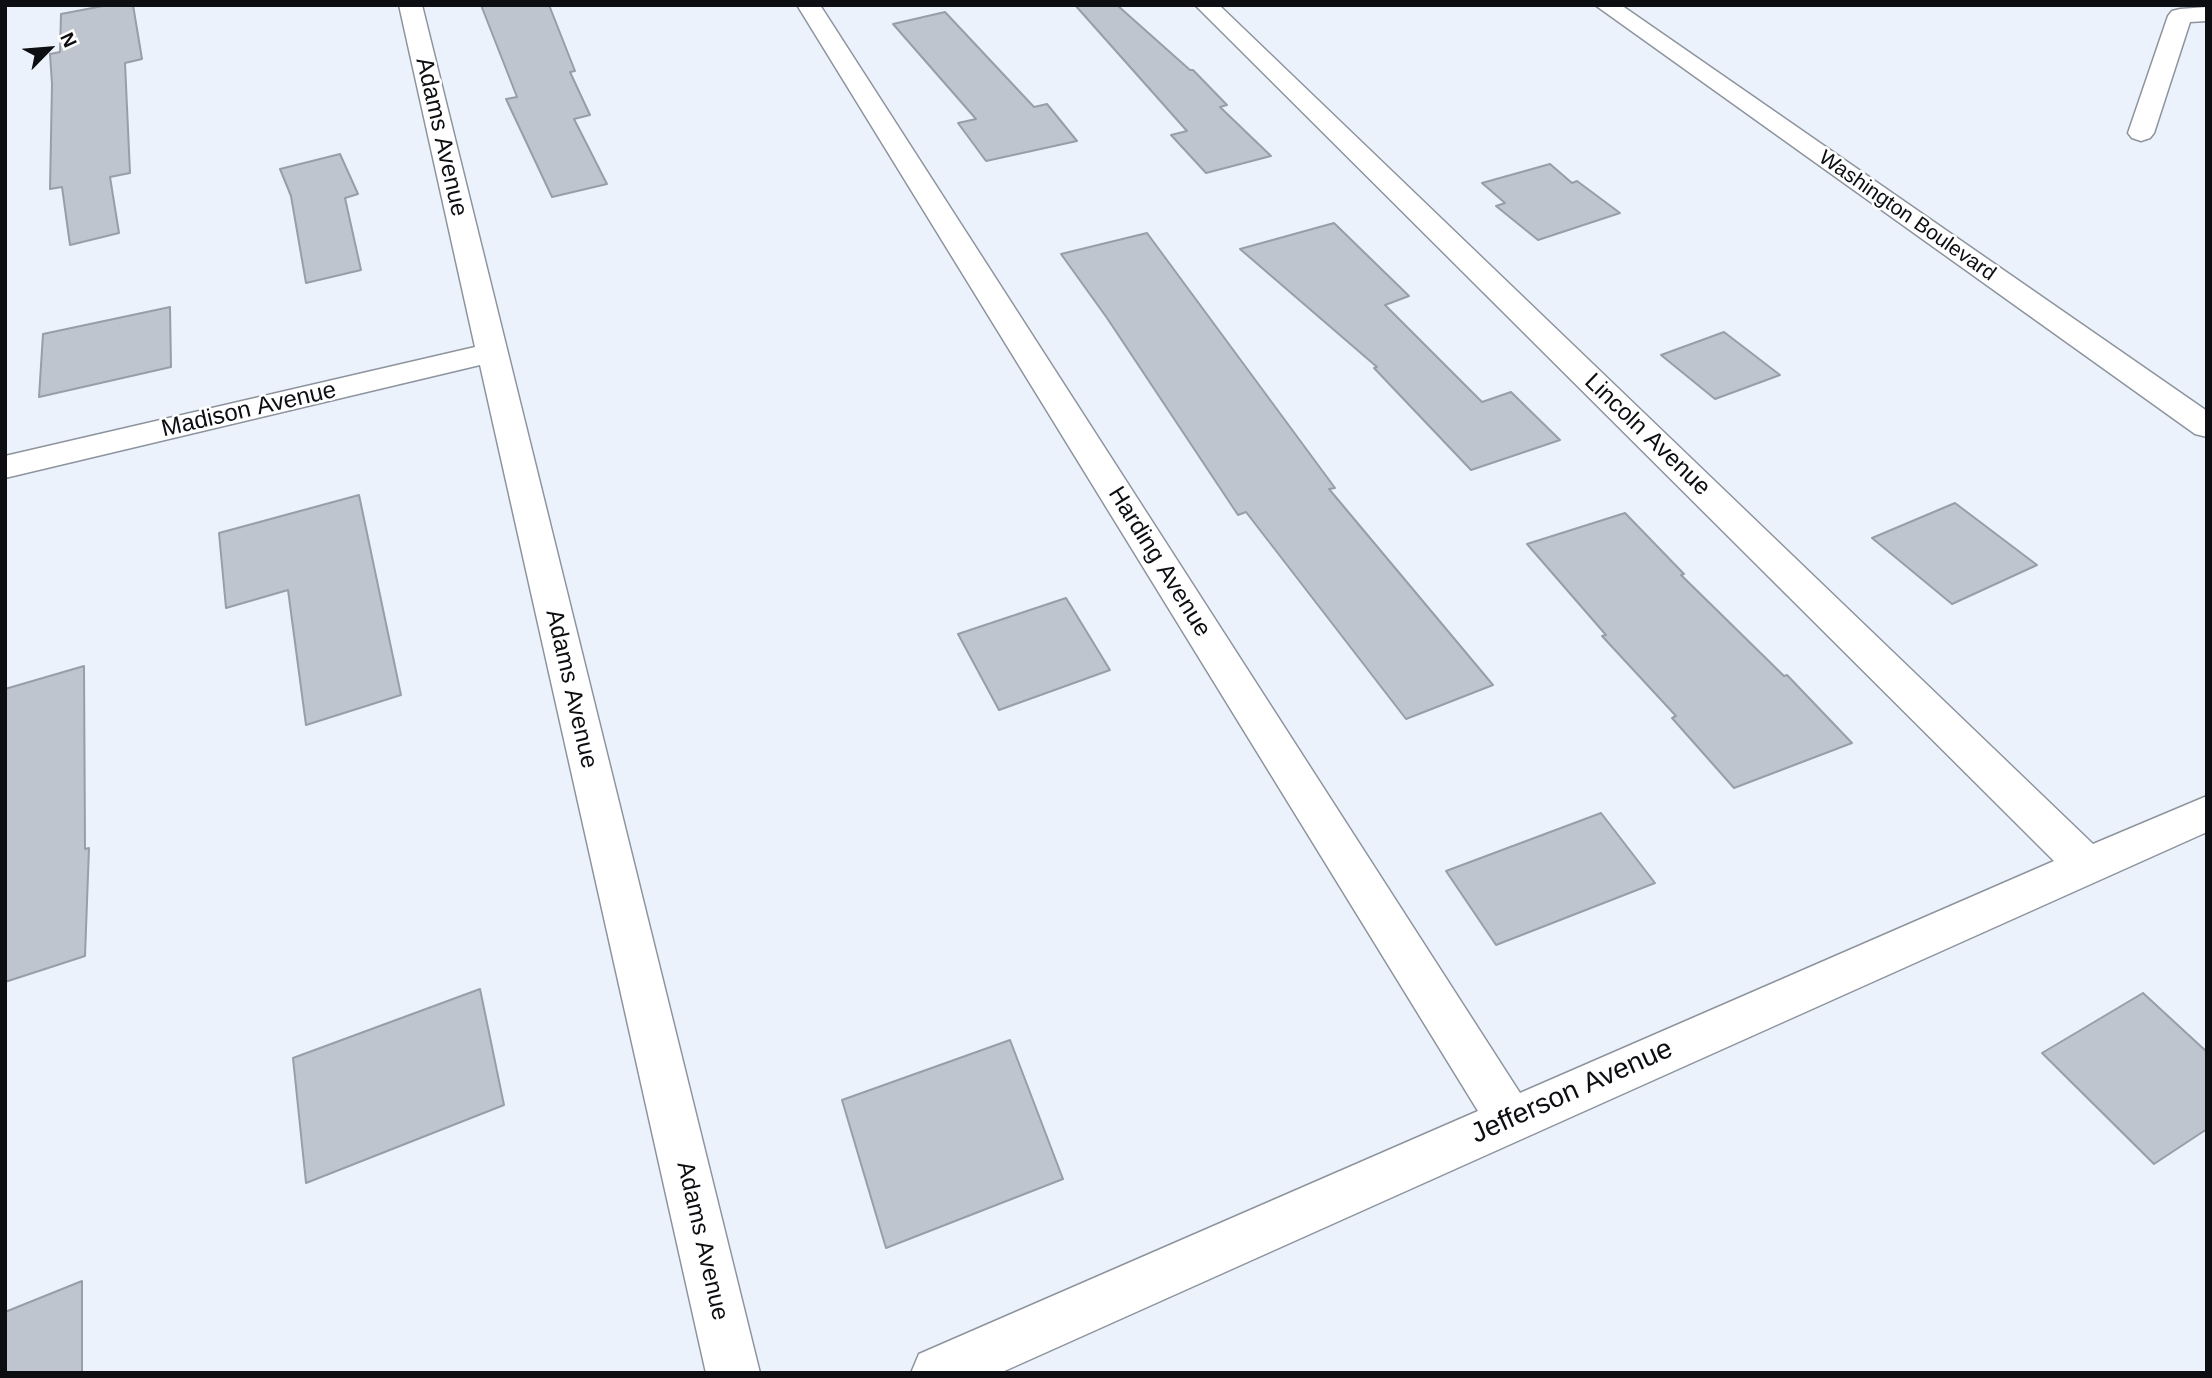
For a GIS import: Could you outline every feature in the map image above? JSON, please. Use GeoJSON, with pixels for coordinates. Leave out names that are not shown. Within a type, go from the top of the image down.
{"type":"FeatureCollection","features":[{"type":"Feature","properties":{"kind":"street","name":"Adams Avenue"},"geometry":{"type":"LineString","coordinates":[[410,5],[733,1373]]}},
{"type":"Feature","properties":{"kind":"street","name":"Harding Avenue"},"geometry":{"type":"LineString","coordinates":[[808,5],[1510,1120]]}},
{"type":"Feature","properties":{"kind":"street","name":"Lincoln Avenue"},"geometry":{"type":"LineString","coordinates":[[1206,5],[2087,866]]}},
{"type":"Feature","properties":{"kind":"street","name":"Washington Boulevard"},"geometry":{"type":"LineString","coordinates":[[1606,5],[2207,428]]}},
{"type":"Feature","properties":{"kind":"street"},"geometry":{"type":"LineString","coordinates":[[2141,133],[2180,16],[2207,13]]}},
{"type":"Feature","properties":{"kind":"street","name":"Madison Avenue"},"geometry":{"type":"LineString","coordinates":[[5,467],[492,353]]}},
{"type":"Feature","properties":{"kind":"street","name":"Jefferson Avenue"},"geometry":{"type":"LineString","coordinates":[[938,1373],[2207,813]]}},
{"type":"Feature","properties":{"kind":"building"},"geometry":{"type":"Polygon","coordinates":[[[108,5],[133,5],[142,59],[125,63],[130,173],[110,177],[119,233],[70,245],[62,187],[50,189],[50,54],[60,52],[61,14],[108,5]]]}},
{"type":"Feature","properties":{"kind":"building"},"geometry":{"type":"Polygon","coordinates":[[[481,5],[549,5],[575,71],[570,72],[590,115],[574,119],[607,184],[552,197],[506,99],[517,97],[481,5]]]}},
{"type":"Feature","properties":{"kind":"building"},"geometry":{"type":"Polygon","coordinates":[[[1075,5],[1117,5],[1193,70],[1227,105],[1220,107],[1271,156],[1206,173],[1171,135],[1187,131],[1075,5]]]}},
{"type":"Feature","properties":{"kind":"building"},"geometry":{"type":"Polygon","coordinates":[[[945,12],[1034,107],[1047,104],[1077,141],[986,161],[958,123],[976,119],[893,24],[945,12]]]}},
{"type":"Feature","properties":{"kind":"building"},"geometry":{"type":"Polygon","coordinates":[[[340,154],[358,194],[345,198],[361,270],[306,283],[291,196],[280,169],[340,154]]]}},
{"type":"Feature","properties":{"kind":"building"},"geometry":{"type":"Polygon","coordinates":[[[1550,164],[1572,183],[1577,181],[1620,213],[1538,240],[1496,206],[1505,203],[1482,183],[1550,164]]]}},
{"type":"Feature","properties":{"kind":"building"},"geometry":{"type":"Polygon","coordinates":[[[1334,223],[1409,296],[1385,305],[1482,402],[1511,392],[1560,440],[1471,470],[1374,368],[1377,367],[1240,249],[1334,223]]]}},
{"type":"Feature","properties":{"kind":"building"},"geometry":{"type":"Polygon","coordinates":[[[1147,233],[1335,488],[1329,489],[1493,685],[1406,719],[1246,512],[1238,515],[1107,318],[1061,254],[1147,233]]]}},
{"type":"Feature","properties":{"kind":"building"},"geometry":{"type":"Polygon","coordinates":[[[170,307],[171,367],[39,397],[43,334],[170,307]]]}},
{"type":"Feature","properties":{"kind":"building"},"geometry":{"type":"Polygon","coordinates":[[[1724,332],[1780,375],[1715,399],[1661,355],[1724,332]]]}},
{"type":"Feature","properties":{"kind":"building"},"geometry":{"type":"Polygon","coordinates":[[[359,495],[401,695],[306,725],[288,590],[226,608],[219,533],[359,495]]]}},
{"type":"Feature","properties":{"kind":"building"},"geometry":{"type":"Polygon","coordinates":[[[1955,503],[2037,565],[1952,604],[1872,538],[1955,503]]]}},
{"type":"Feature","properties":{"kind":"building"},"geometry":{"type":"Polygon","coordinates":[[[1625,513],[1684,574],[1681,575],[1784,676],[1787,675],[1852,743],[1734,788],[1672,718],[1676,716],[1602,636],[1606,635],[1527,544],[1625,513]]]}},
{"type":"Feature","properties":{"kind":"building"},"geometry":{"type":"Polygon","coordinates":[[[1066,598],[1110,670],[999,710],[958,634],[1066,598]]]}},
{"type":"Feature","properties":{"kind":"building"},"geometry":{"type":"Polygon","coordinates":[[[84,666],[85,849],[89,848],[85,956],[5,982],[5,689],[84,666]]]}},
{"type":"Feature","properties":{"kind":"building"},"geometry":{"type":"Polygon","coordinates":[[[1601,813],[1655,883],[1496,945],[1446,871],[1601,813]]]}},
{"type":"Feature","properties":{"kind":"building"},"geometry":{"type":"Polygon","coordinates":[[[480,989],[504,1105],[306,1183],[293,1058],[480,989]]]}},
{"type":"Feature","properties":{"kind":"building"},"geometry":{"type":"Polygon","coordinates":[[[2143,993],[2207,1052],[2207,1129],[2154,1164],[2042,1053],[2143,993]]]}},
{"type":"Feature","properties":{"kind":"building"},"geometry":{"type":"Polygon","coordinates":[[[1010,1040],[1063,1179],[886,1248],[842,1100],[1010,1040]]]}},
{"type":"Feature","properties":{"kind":"building"},"geometry":{"type":"Polygon","coordinates":[[[82,1281],[82,1373],[5,1373],[5,1312],[82,1281]]]}}]}
